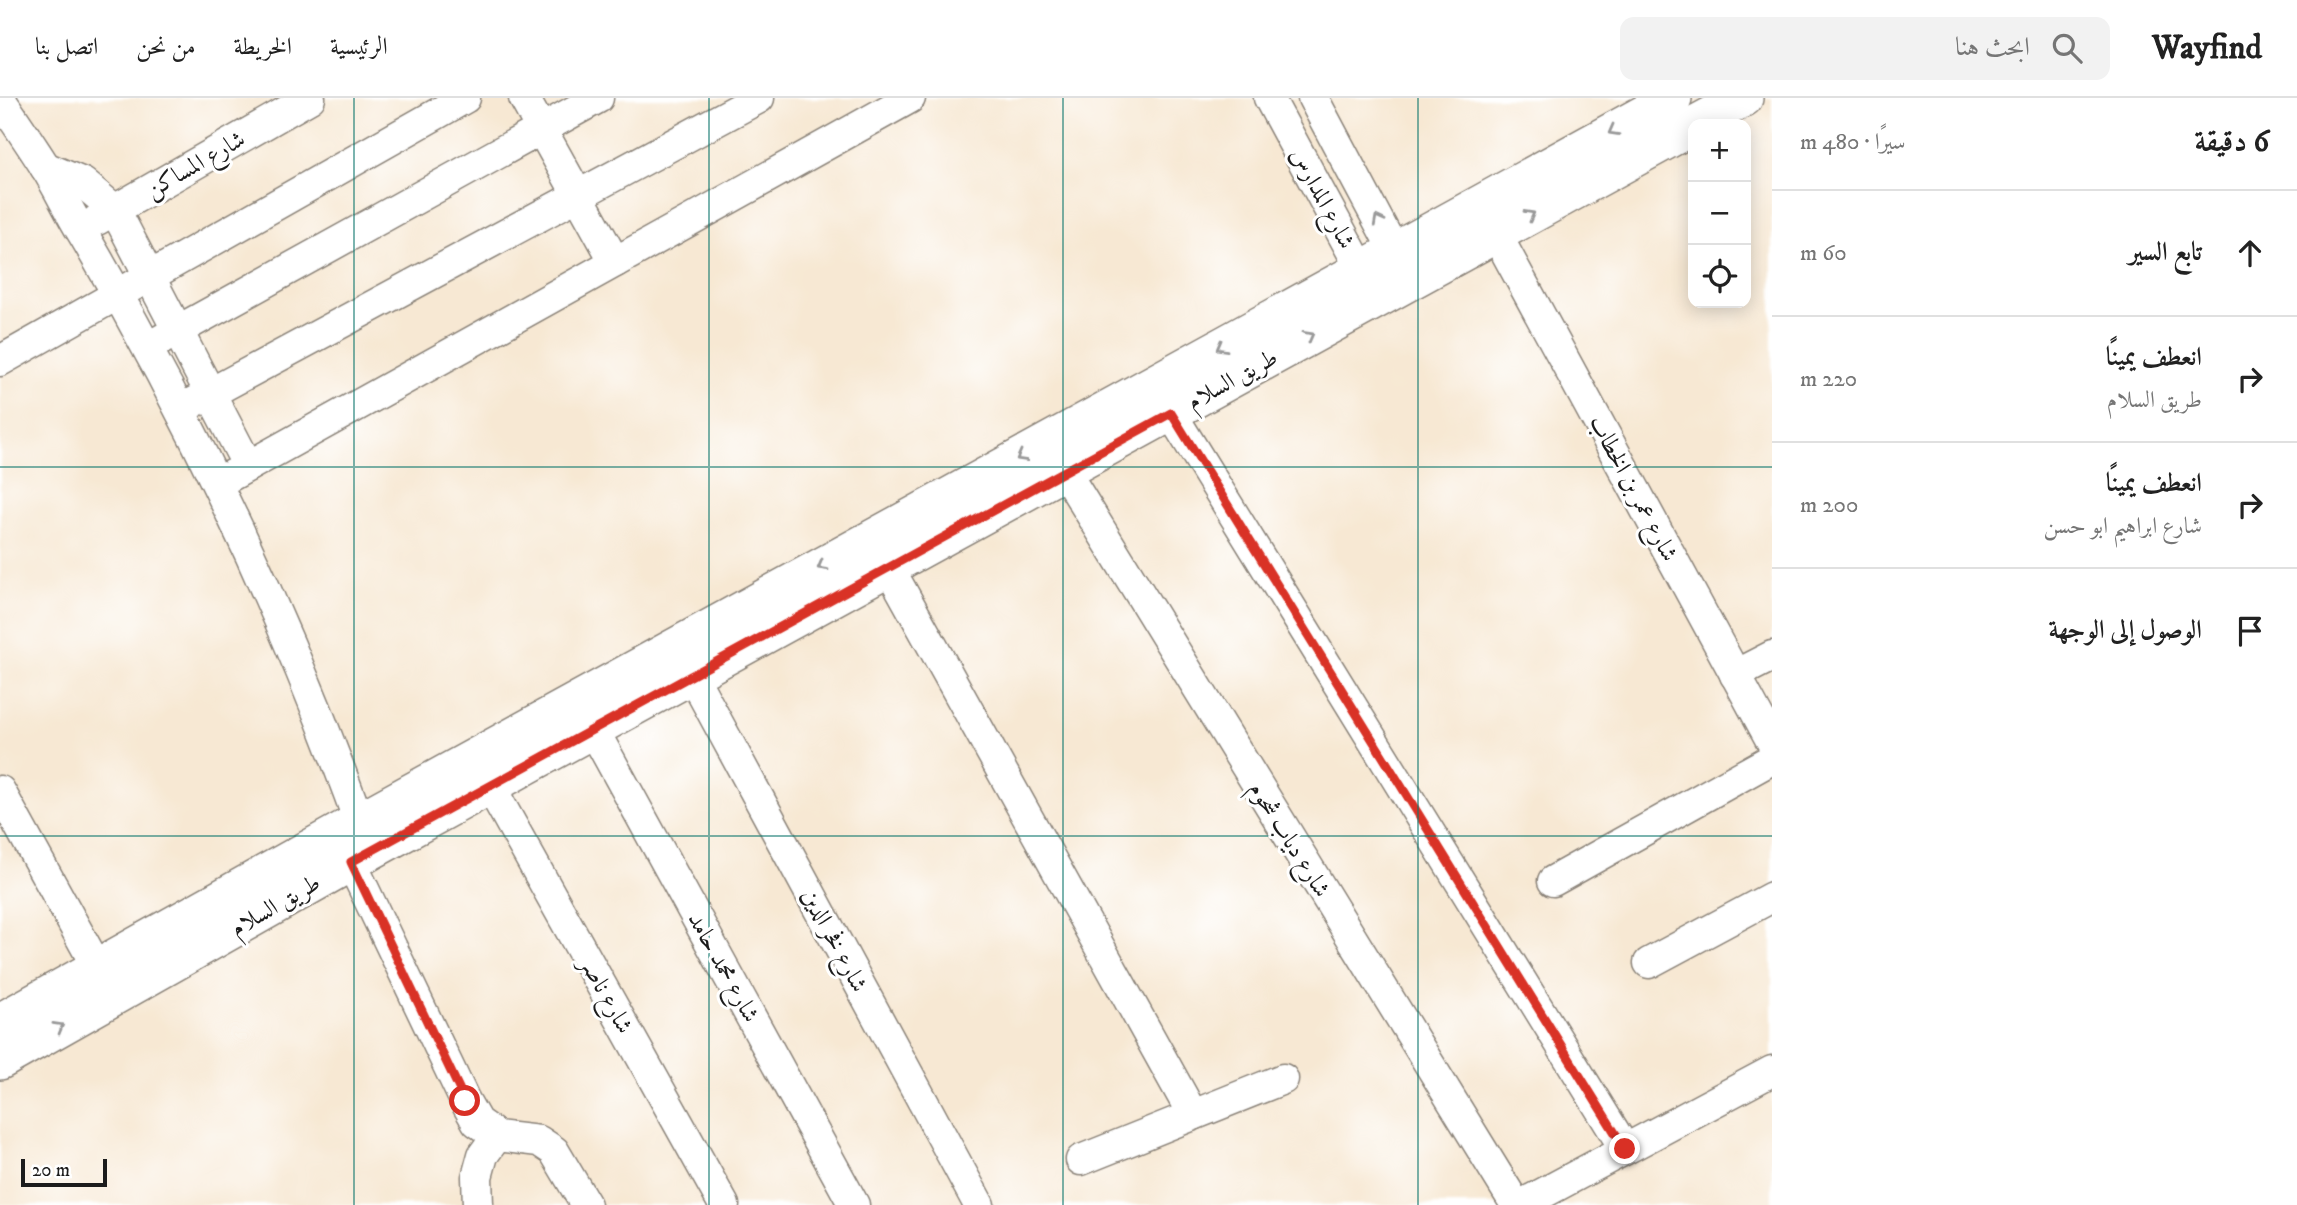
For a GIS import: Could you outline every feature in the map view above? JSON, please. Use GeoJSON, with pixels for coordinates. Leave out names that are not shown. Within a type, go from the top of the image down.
{"type":"FeatureCollection","features":[{"type":"Feature","properties":{"kind":"main road","name":"طريق السلام"},"geometry":{"type":"LineString","coordinates":[[0,1061],[360,845],[1402,266],[1673,98]]}},
{"type":"Feature","properties":{"kind":"main road","name":"طريق السلام"},"geometry":{"type":"LineString","coordinates":[[1706,119],[1744,98]]}},
{"type":"Feature","properties":{"kind":"main road","name":"طريق السلام"},"geometry":{"type":"LineString","coordinates":[[1402,266],[1496,234],[1688,129]]}},
{"type":"Feature","properties":{"kind":"main road","name":"طريق السلام"},"geometry":{"type":"LineString","coordinates":[[0,1022],[97,967],[490,786],[1171,413],[1369,284]]}},
{"type":"Feature","properties":{"kind":"street","name":"شارع المساكن"},"geometry":{"type":"LineString","coordinates":[[80,229],[310,98]]}},
{"type":"Feature","properties":{"kind":"street"},"geometry":{"type":"LineString","coordinates":[[0,361],[465,98]]}},
{"type":"Feature","properties":{"kind":"street"},"geometry":{"type":"LineString","coordinates":[[524,98],[615,262]]}},
{"type":"Feature","properties":{"kind":"street"},"geometry":{"type":"LineString","coordinates":[[148,347],[598,98]]}},
{"type":"Feature","properties":{"kind":"street"},"geometry":{"type":"LineString","coordinates":[[180,409],[759,98]]}},
{"type":"Feature","properties":{"kind":"street"},"geometry":{"type":"LineString","coordinates":[[218,483],[910,98]]}},
{"type":"Feature","properties":{"kind":"street","name":"شارع المدارس"},"geometry":{"type":"LineString","coordinates":[[1269,98],[1369,284]]}},
{"type":"Feature","properties":{"kind":"street","name":"شارع المدارس"},"geometry":{"type":"LineString","coordinates":[[1313,98],[1402,266]]}},
{"type":"Feature","properties":{"kind":"street"},"geometry":{"type":"LineString","coordinates":[[0,99],[45,167],[118,294],[218,483],[293,650],[360,845],[465,1101],[477,1122],[497,1136],[538,1141],[554,1151],[586,1205]]}},
{"type":"Feature","properties":{"kind":"street"},"geometry":{"type":"LineString","coordinates":[[45,167],[83,183],[115,209],[248,466]]}},
{"type":"Feature","properties":{"kind":"street","name":"شارع عمر بن الخطاب"},"geometry":{"type":"LineString","coordinates":[[1496,234],[1772,742]]}},
{"type":"Feature","properties":{"kind":"street"},"geometry":{"type":"LineString","coordinates":[[1171,413],[1625,1149]]}},
{"type":"Feature","properties":{"kind":"street","name":"شارع دياب شحوم"},"geometry":{"type":"LineString","coordinates":[[1065,472],[1518,1205]]}},
{"type":"Feature","properties":{"kind":"street"},"geometry":{"type":"LineString","coordinates":[[889,568],[1194,1115]]}},
{"type":"Feature","properties":{"kind":"street"},"geometry":{"type":"LineString","coordinates":[[1735,675],[1772,656]]}},
{"type":"Feature","properties":{"kind":"street","name":"شارع فخر الدين"},"geometry":{"type":"LineString","coordinates":[[692,675],[979,1205]]}},
{"type":"Feature","properties":{"kind":"street","name":"شارع محمد حامد"},"geometry":{"type":"LineString","coordinates":[[593,729],[854,1205]]}},
{"type":"Feature","properties":{"kind":"street"},"geometry":{"type":"LineString","coordinates":[[1553,880],[1772,759]]}},
{"type":"Feature","properties":{"kind":"street","name":"شارع ناصر"},"geometry":{"type":"LineString","coordinates":[[490,786],[724,1205]]}},
{"type":"Feature","properties":{"kind":"street"},"geometry":{"type":"LineString","coordinates":[[0,790],[97,967]]}},
{"type":"Feature","properties":{"kind":"street"},"geometry":{"type":"LineString","coordinates":[[1649,963],[1772,897]]}},
{"type":"Feature","properties":{"kind":"street"},"geometry":{"type":"LineString","coordinates":[[1518,1205],[1772,1071]]}},
{"type":"Feature","properties":{"kind":"street"},"geometry":{"type":"LineString","coordinates":[[1081,1160],[1283,1079]]}},
{"type":"Feature","properties":{"kind":"street"},"geometry":{"type":"LineString","coordinates":[[478,1205],[477,1177],[483,1155],[497,1136]]}},
{"type":"Feature","properties":{"kind":"route"},"geometry":{"type":"LineString","coordinates":[[465,1101],[351,862],[1171,413],[1625,1149]]}}]}
